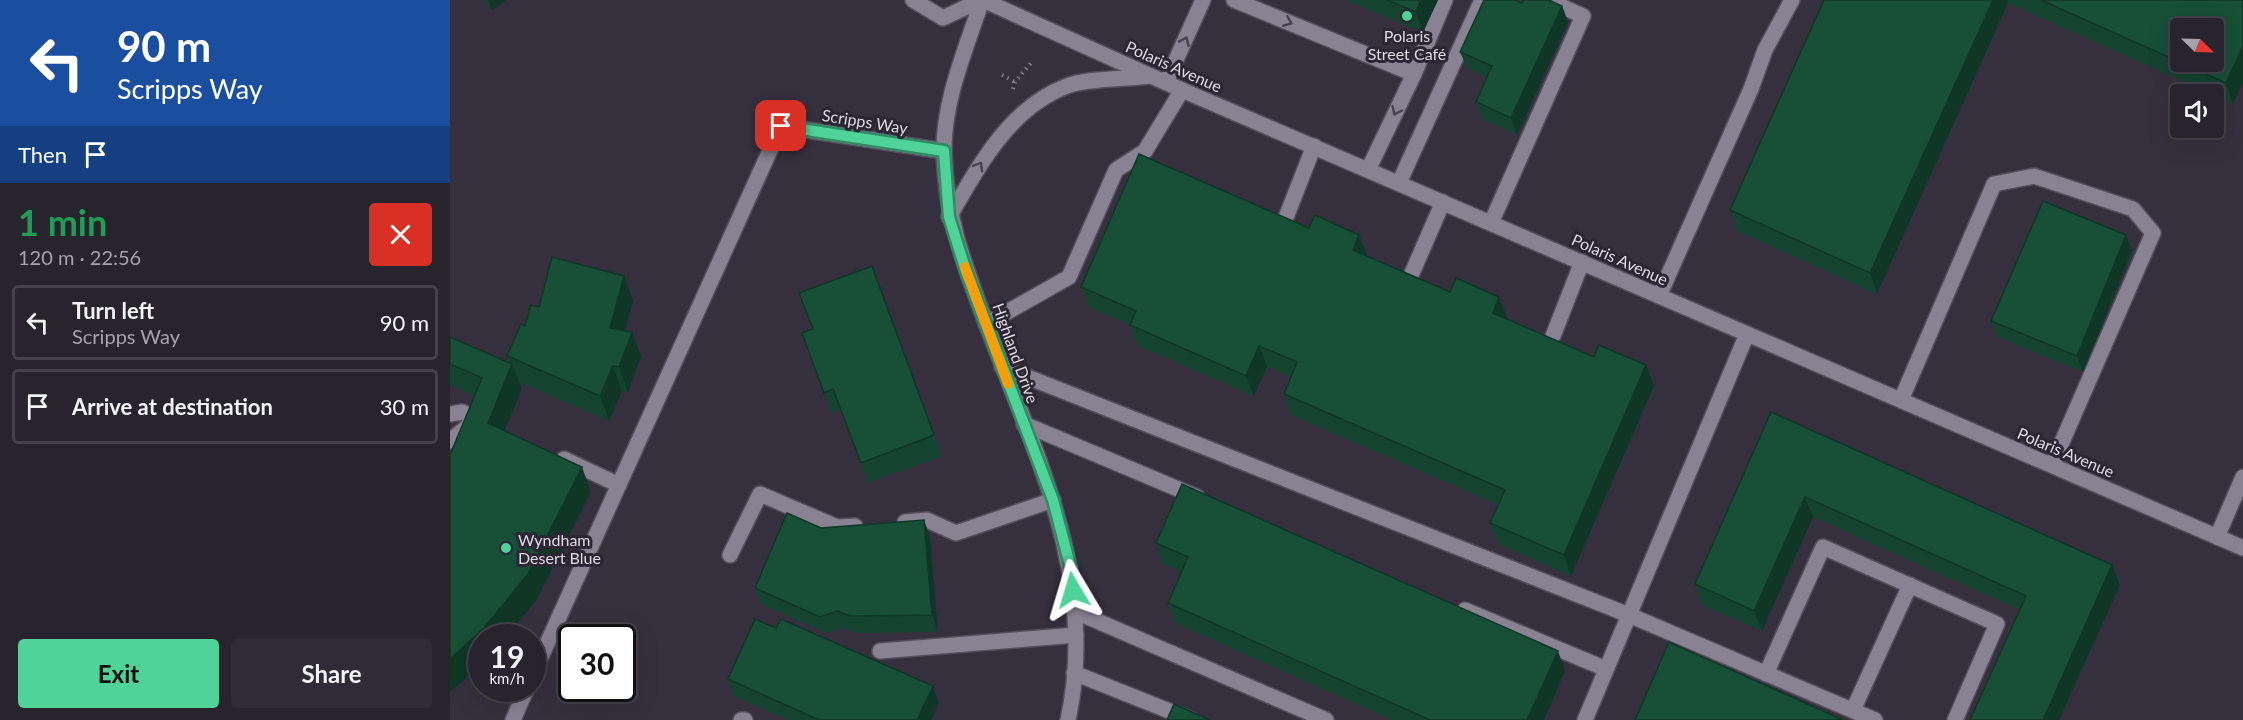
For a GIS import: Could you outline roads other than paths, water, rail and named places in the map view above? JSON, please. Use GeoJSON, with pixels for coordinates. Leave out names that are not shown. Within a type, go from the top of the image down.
{"type":"FeatureCollection","features":[{"type":"Feature","properties":{"kind":"street"},"geometry":{"type":"LineString","coordinates":[[913,0],[943,18],[982,0]]}},
{"type":"Feature","properties":{"kind":"street","name":"Polaris Avenue"},"geometry":{"type":"LineString","coordinates":[[982,0],[1182,90],[2243,548]]}},
{"type":"Feature","properties":{"kind":"street","name":"Highland Drive"},"geometry":{"type":"LineString","coordinates":[[982,0],[953,89],[944,151],[949,217],[986,324],[1053,500],[1071,569],[1076,635],[1068,720]]}},
{"type":"Feature","properties":{"kind":"street"},"geometry":{"type":"LineString","coordinates":[[949,217],[987,152],[1029,107],[1069,85],[1159,79],[1203,0]]}},
{"type":"Feature","properties":{"kind":"street"},"geometry":{"type":"LineString","coordinates":[[1234,0],[1414,74]]}},
{"type":"Feature","properties":{"kind":"street"},"geometry":{"type":"LineString","coordinates":[[1368,170],[1414,74],[1445,0]]}},
{"type":"Feature","properties":{"kind":"street"},"geometry":{"type":"LineString","coordinates":[[1399,183],[1482,0]]}},
{"type":"Feature","properties":{"kind":"street"},"geometry":{"type":"LineString","coordinates":[[1491,223],[1582,16],[1547,0]]}},
{"type":"Feature","properties":{"kind":"street"},"geometry":{"type":"LineString","coordinates":[[1659,296],[1765,50],[1792,0]]}},
{"type":"Feature","properties":{"kind":"street"},"geometry":{"type":"LineString","coordinates":[[986,324],[1070,278],[1116,170],[1145,151],[1182,90]]}},
{"type":"Feature","properties":{"kind":"street","name":"Scripps Way"},"geometry":{"type":"LineString","coordinates":[[619,485],[781,126],[944,151]]}},
{"type":"Feature","properties":{"kind":"street"},"geometry":{"type":"LineString","coordinates":[[1283,225],[1314,146]]}},
{"type":"Feature","properties":{"kind":"street"},"geometry":{"type":"LineString","coordinates":[[1901,400],[1994,184],[2034,176],[2133,209],[2153,233],[2052,465]]}},
{"type":"Feature","properties":{"kind":"street"},"geometry":{"type":"LineString","coordinates":[[1409,280],[1443,202]]}},
{"type":"Feature","properties":{"kind":"street"},"geometry":{"type":"LineString","coordinates":[[1553,336],[1582,262]]}},
{"type":"Feature","properties":{"kind":"street"},"geometry":{"type":"LineString","coordinates":[[1585,720],[1747,334]]}},
{"type":"Feature","properties":{"kind":"street"},"geometry":{"type":"LineString","coordinates":[[1002,367],[1629,615],[1875,720]]}},
{"type":"Feature","properties":{"kind":"street"},"geometry":{"type":"LineString","coordinates":[[450,414],[462,412],[483,422],[474,421],[450,441]]}},
{"type":"Feature","properties":{"kind":"street"},"geometry":{"type":"LineString","coordinates":[[1024,424],[1210,503]]}},
{"type":"Feature","properties":{"kind":"street"},"geometry":{"type":"LineString","coordinates":[[546,450],[619,485],[546,646]]}},
{"type":"Feature","properties":{"kind":"street"},"geometry":{"type":"LineString","coordinates":[[2217,537],[2243,477]]}},
{"type":"Feature","properties":{"kind":"street"},"geometry":{"type":"LineString","coordinates":[[730,555],[760,494],[837,527],[871,525]]}},
{"type":"Feature","properties":{"kind":"street"},"geometry":{"type":"LineString","coordinates":[[893,523],[927,520],[956,533],[1053,500]]}},
{"type":"Feature","properties":{"kind":"street"},"geometry":{"type":"LineString","coordinates":[[1766,674],[1823,547],[1997,624],[1955,720]]}},
{"type":"Feature","properties":{"kind":"street"},"geometry":{"type":"LineString","coordinates":[[1853,710],[1910,585]]}},
{"type":"Feature","properties":{"kind":"street"},"geometry":{"type":"LineString","coordinates":[[1452,604],[1606,669]]}},
{"type":"Feature","properties":{"kind":"street"},"geometry":{"type":"LineString","coordinates":[[1074,611],[1326,720]]}},
{"type":"Feature","properties":{"kind":"street"},"geometry":{"type":"LineString","coordinates":[[880,651],[1076,635]]}},
{"type":"Feature","properties":{"kind":"street"},"geometry":{"type":"LineString","coordinates":[[1074,673],[1192,720]]}},
{"type":"Feature","properties":{"kind":"street"},"geometry":{"type":"LineString","coordinates":[[513,720],[521,702]]}},
{"type":"Feature","properties":{"kind":"place","name":"Polaris Street Café"},"geometry":{"type":"Point","coordinates":[1407,16]}},
{"type":"Feature","properties":{"kind":"place","name":"Wyndham Desert Blue"},"geometry":{"type":"Point","coordinates":[506,548]}}]}
